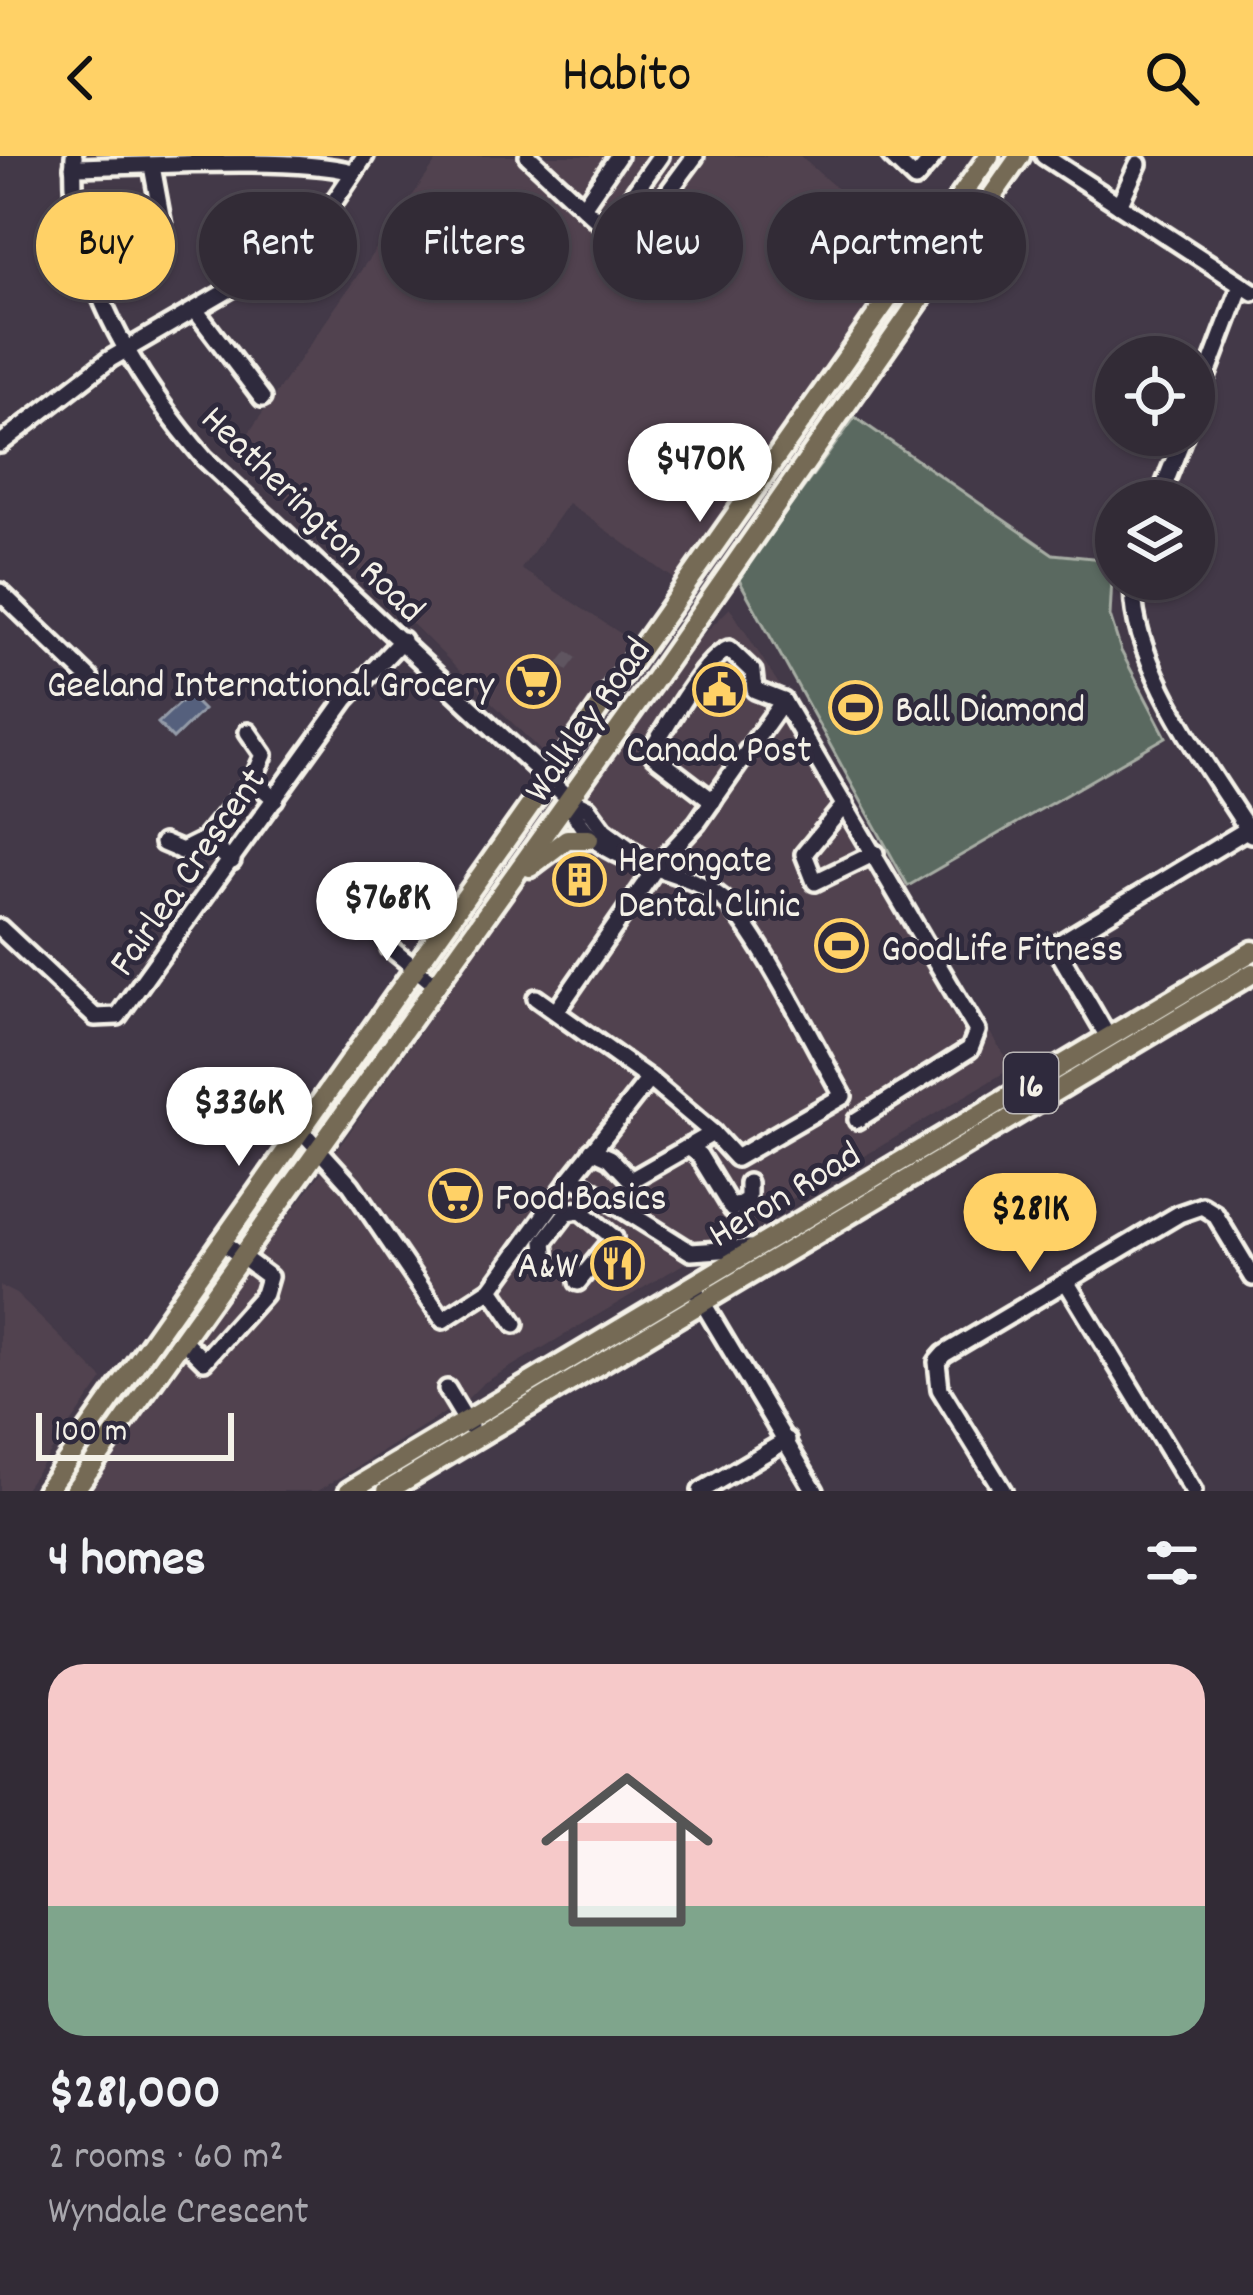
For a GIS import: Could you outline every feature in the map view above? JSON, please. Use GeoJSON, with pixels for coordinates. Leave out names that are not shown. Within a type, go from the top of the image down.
{"type":"FeatureCollection","features":[{"type":"Feature","properties":{"kind":"main road","name":"Walkley Road"},"geometry":{"type":"LineString","coordinates":[[46,1491],[552,782],[989,156]]}},
{"type":"Feature","properties":{"kind":"main road","name":"Walkley Road"},"geometry":{"type":"LineString","coordinates":[[74,1491],[437,986],[1020,156]]}},
{"type":"Feature","properties":{"kind":"main road"},"geometry":{"type":"LineString","coordinates":[[504,890],[555,845],[567,839],[589,839]]}},
{"type":"Feature","properties":{"kind":"main road","name":"Heron Road"},"geometry":{"type":"LineString","coordinates":[[697,1293],[755,1247],[1253,951]]}},
{"type":"Feature","properties":{"kind":"main road","name":"Heron Road"},"geometry":{"type":"LineString","coordinates":[[387,1491],[472,1430],[697,1293],[1253,973]]}},
{"type":"Feature","properties":{"kind":"main road","name":"Heron Road"},"geometry":{"type":"LineString","coordinates":[[349,1491],[472,1430]]}},
{"type":"Feature","properties":{"kind":"main road"},"geometry":{"type":"LineString","coordinates":[[59,1491],[62,1469]]}},
{"type":"Feature","properties":{"kind":"street"},"geometry":{"type":"LineString","coordinates":[[0,444],[54,398],[126,350],[304,246],[364,156]]}},
{"type":"Feature","properties":{"kind":"street"},"geometry":{"type":"LineString","coordinates":[[528,156],[593,216]]}},
{"type":"Feature","properties":{"kind":"street"},"geometry":{"type":"LineString","coordinates":[[583,207],[618,156]]}},
{"type":"Feature","properties":{"kind":"street"},"geometry":{"type":"LineString","coordinates":[[635,192],[660,156]]}},
{"type":"Feature","properties":{"kind":"street"},"geometry":{"type":"LineString","coordinates":[[668,192],[695,156]]}},
{"type":"Feature","properties":{"kind":"street"},"geometry":{"type":"LineString","coordinates":[[891,156],[915,178],[935,156]]}},
{"type":"Feature","properties":{"kind":"street"},"geometry":{"type":"LineString","coordinates":[[1044,156],[1247,290],[1215,362]]}},
{"type":"Feature","properties":{"kind":"street"},"geometry":{"type":"LineString","coordinates":[[74,161],[152,166],[332,163],[352,172]]}},
{"type":"Feature","properties":{"kind":"street","name":"Heatherington Road"},"geometry":{"type":"LineString","coordinates":[[74,161],[90,265],[126,350],[204,458],[569,799]]}},
{"type":"Feature","properties":{"kind":"street"},"geometry":{"type":"LineString","coordinates":[[1119,205],[1138,164]]}},
{"type":"Feature","properties":{"kind":"street"},"geometry":{"type":"LineString","coordinates":[[152,166],[157,192]]}},
{"type":"Feature","properties":{"kind":"street"},"geometry":{"type":"LineString","coordinates":[[196,311],[262,398]]}},
{"type":"Feature","properties":{"kind":"street"},"geometry":{"type":"LineString","coordinates":[[737,482],[753,496]]}},
{"type":"Feature","properties":{"kind":"street"},"geometry":{"type":"LineString","coordinates":[[679,562],[698,575]]}},
{"type":"Feature","properties":{"kind":"street"},"geometry":{"type":"LineString","coordinates":[[0,592],[90,679]]}},
{"type":"Feature","properties":{"kind":"street"},"geometry":{"type":"LineString","coordinates":[[1108,1037],[1054,946],[1251,833],[1145,650],[1134,600]]}},
{"type":"Feature","properties":{"kind":"street","name":"Fairlea Crescent"},"geometry":{"type":"LineString","coordinates":[[0,928],[95,1017],[118,1016],[346,699],[401,640]]}},
{"type":"Feature","properties":{"kind":"street"},"geometry":{"type":"LineString","coordinates":[[713,801],[658,760],[653,747],[719,652],[736,652],[752,672],[754,690],[783,701],[977,1031],[970,1049],[857,1120]]}},
{"type":"Feature","properties":{"kind":"street"},"geometry":{"type":"LineString","coordinates":[[557,1010],[652,864],[713,801],[783,701]]}},
{"type":"Feature","properties":{"kind":"street"},"geometry":{"type":"LineString","coordinates":[[164,843],[182,851],[204,840],[254,780],[264,755],[248,732]]}},
{"type":"Feature","properties":{"kind":"street"},"geometry":{"type":"LineString","coordinates":[[254,780],[275,799]]}},
{"type":"Feature","properties":{"kind":"street"},"geometry":{"type":"LineString","coordinates":[[536,998],[649,1079],[736,1158],[843,1096],[732,909],[687,878],[604,851],[589,839],[569,799]]}},
{"type":"Feature","properties":{"kind":"street"},"geometry":{"type":"LineString","coordinates":[[569,799],[588,808],[604,830],[652,864]]}},
{"type":"Feature","properties":{"kind":"street"},"geometry":{"type":"LineString","coordinates":[[845,804],[804,854],[815,881],[875,853]]}},
{"type":"Feature","properties":{"kind":"street"},"geometry":{"type":"LineString","coordinates":[[204,840],[232,860]]}},
{"type":"Feature","properties":{"kind":"street"},"geometry":{"type":"LineString","coordinates":[[390,948],[437,986]]}},
{"type":"Feature","properties":{"kind":"street"},"geometry":{"type":"LineString","coordinates":[[301,1130],[351,1185],[443,1320],[491,1289],[649,1079]]}},
{"type":"Feature","properties":{"kind":"street"},"geometry":{"type":"LineString","coordinates":[[592,1150],[610,1158],[631,1180],[713,1133]]}},
{"type":"Feature","properties":{"kind":"street"},"geometry":{"type":"LineString","coordinates":[[688,1147],[699,1155],[732,1209],[748,1199],[748,1183]]}},
{"type":"Feature","properties":{"kind":"street"},"geometry":{"type":"LineString","coordinates":[[572,1177],[662,1238],[701,1255],[755,1247]]}},
{"type":"Feature","properties":{"kind":"street"},"geometry":{"type":"LineString","coordinates":[[1003,1491],[940,1390],[937,1362],[1202,1206],[1215,1214],[1253,1276]]}},
{"type":"Feature","properties":{"kind":"street"},"geometry":{"type":"LineString","coordinates":[[546,1260],[544,1242],[567,1212],[580,1210],[614,1238],[578,1282]]}},
{"type":"Feature","properties":{"kind":"street"},"geometry":{"type":"LineString","coordinates":[[182,1339],[203,1360],[264,1294],[269,1277],[221,1241]]}},
{"type":"Feature","properties":{"kind":"street"},"geometry":{"type":"LineString","coordinates":[[1067,1283],[1193,1491]]}},
{"type":"Feature","properties":{"kind":"street"},"geometry":{"type":"LineString","coordinates":[[491,1289],[515,1324]]}},
{"type":"Feature","properties":{"kind":"street"},"geometry":{"type":"LineString","coordinates":[[697,1293],[815,1491]]}},
{"type":"Feature","properties":{"kind":"street"},"geometry":{"type":"LineString","coordinates":[[446,1389],[472,1430]]}},
{"type":"Feature","properties":{"kind":"street"},"geometry":{"type":"LineString","coordinates":[[701,1491],[787,1440]]}},
{"type":"Feature","properties":{"kind":"shaded area"},"geometry":{"type":"Polygon","coordinates":[[[440,156],[800,156],[841,192],[767,192],[767,300],[883,300],[680,583],[568,503],[521,569],[637,644],[549,759],[237,450],[341,300],[357,300],[357,276],[381,241],[381,300],[569,300],[569,192],[415,192],[440,156]]]}},
{"type":"Feature","properties":{"kind":"shaded area"},"geometry":{"type":"Polygon","coordinates":[[[730,608],[908,886],[902,891],[1012,1068],[482,1384],[467,1399],[318,1491],[80,1491],[318,1177],[688,650],[730,608]]]}},
{"type":"Feature","properties":{"kind":"shaded area"},"geometry":{"type":"Polygon","coordinates":[[[0,1286],[16,1294],[103,1379],[23,1491],[0,1491],[0,1286]]]}},
{"type":"Feature","properties":{"kind":"green space"},"geometry":{"type":"Polygon","coordinates":[[[855,417],[1053,554],[1095,558],[1095,600],[1111,600],[1110,616],[1121,651],[1166,737],[908,886],[738,578],[855,417]]]}},
{"type":"Feature","properties":{"kind":"water"},"geometry":{"type":"Polygon","coordinates":[[[188,695],[203,710],[173,739],[158,723],[188,695]]]}},
{"type":"Feature","properties":{"kind":"tunnel"},"geometry":{"type":"LineString","coordinates":[[563,657],[572,664]]}},
{"type":"Feature","properties":{"kind":"place","name":"Geeland International Grocery"},"geometry":{"type":"Point","coordinates":[533,682]}},
{"type":"Feature","properties":{"kind":"place","name":"Canada Post"},"geometry":{"type":"Point","coordinates":[719,690]}},
{"type":"Feature","properties":{"kind":"place","name":"Ball Diamond"},"geometry":{"type":"Point","coordinates":[856,707]}},
{"type":"Feature","properties":{"kind":"place","name":"Herongate Dental Clinic"},"geometry":{"type":"Point","coordinates":[579,879]}},
{"type":"Feature","properties":{"kind":"place","name":"GoodLife Fitness"},"geometry":{"type":"Point","coordinates":[842,946]}},
{"type":"Feature","properties":{"kind":"place","name":"Food Basics"},"geometry":{"type":"Point","coordinates":[456,1195]}},
{"type":"Feature","properties":{"kind":"place","name":"A&W"},"geometry":{"type":"Point","coordinates":[617,1263]}}]}
